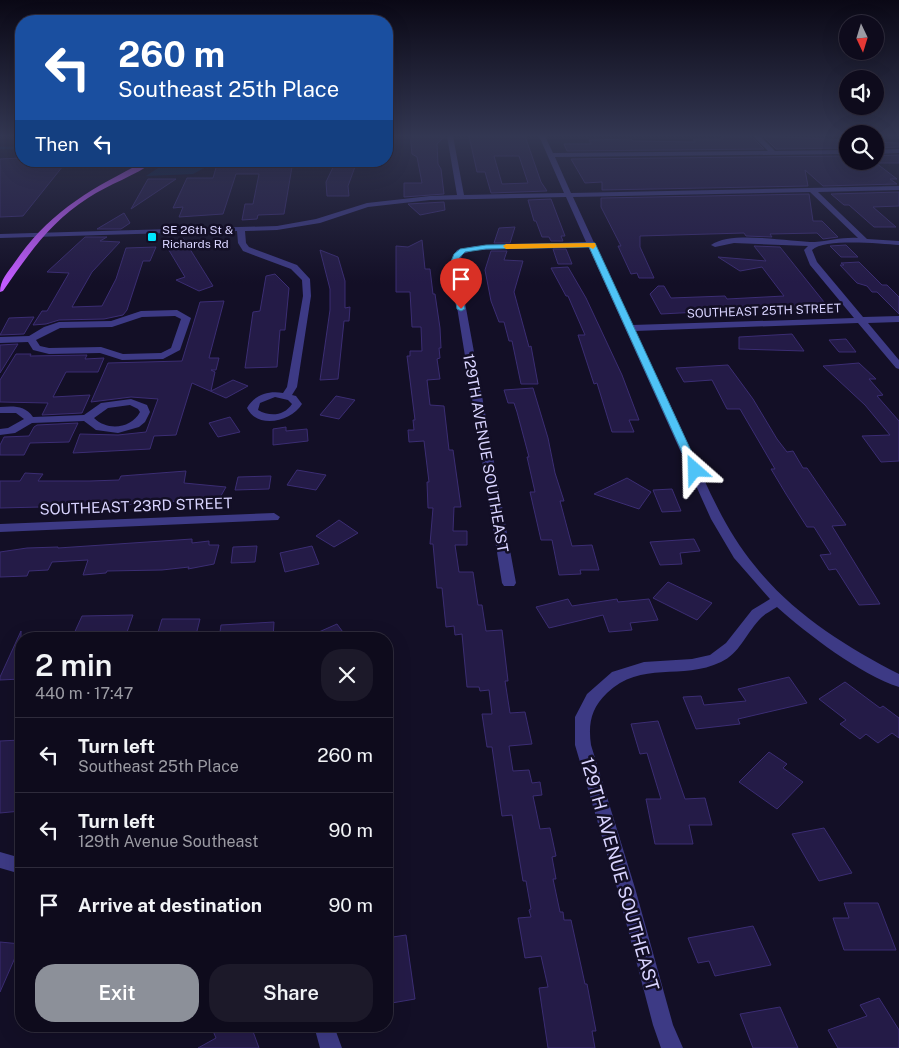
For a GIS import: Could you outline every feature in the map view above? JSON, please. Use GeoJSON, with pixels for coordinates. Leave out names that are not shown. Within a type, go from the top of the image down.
{"type":"FeatureCollection","features":[{"type":"Feature","properties":{"kind":"main road"},"geometry":{"type":"LineString","coordinates":[[0,288],[40,235],[71,206],[109,185]]}},
{"type":"Feature","properties":{"kind":"street"},"geometry":{"type":"LineString","coordinates":[[459,185],[461,197]]}},
{"type":"Feature","properties":{"kind":"street"},"geometry":{"type":"LineString","coordinates":[[564,185],[734,549],[752,572],[779,600],[834,644],[899,681]]}},
{"type":"Feature","properties":{"kind":"street"},"geometry":{"type":"LineString","coordinates":[[0,236],[241,230],[305,224],[351,209],[385,202],[461,197],[899,188]]}},
{"type":"Feature","properties":{"kind":"street"},"geometry":{"type":"LineString","coordinates":[[812,190],[864,240]]}},
{"type":"Feature","properties":{"kind":"street"},"geometry":{"type":"LineString","coordinates":[[241,230],[242,243],[246,249],[294,267],[306,279],[307,296],[292,387],[287,395]]}},
{"type":"Feature","properties":{"kind":"street"},"geometry":{"type":"LineString","coordinates":[[715,245],[734,241],[779,240],[814,244],[836,240],[899,243]]}},
{"type":"Feature","properties":{"kind":"street","name":"129TH AVENUE SOUTHEAST"},"geometry":{"type":"LineString","coordinates":[[509,583],[454,264],[460,252],[475,248],[592,244]]}},
{"type":"Feature","properties":{"kind":"street"},"geometry":{"type":"LineString","coordinates":[[814,244],[808,250],[808,256],[899,366]]}},
{"type":"Feature","properties":{"kind":"street"},"geometry":{"type":"LineString","coordinates":[[0,340],[31,339],[59,325],[112,324],[141,314],[177,313],[186,318],[175,350],[163,356],[122,357],[101,350],[49,351],[36,348],[31,339]]}},
{"type":"Feature","properties":{"kind":"street","name":"SOUTHEAST 25TH STREET"},"geometry":{"type":"LineString","coordinates":[[630,328],[899,319]]}},
{"type":"Feature","properties":{"kind":"street"},"geometry":{"type":"LineString","coordinates":[[0,432],[11,431],[30,420],[87,418],[105,405],[123,402],[138,404],[145,412],[140,421],[116,430],[99,429],[93,426],[87,418]]}},
{"type":"Feature","properties":{"kind":"street"},"geometry":{"type":"LineString","coordinates":[[0,410],[19,409],[27,413],[30,420]]}},
{"type":"Feature","properties":{"kind":"street","name":"SOUTHEAST 23RD STREET"},"geometry":{"type":"LineString","coordinates":[[0,528],[274,517]]}},
{"type":"Feature","properties":{"kind":"street","name":"129TH AVENUE SOUTHEAST"},"geometry":{"type":"LineString","coordinates":[[672,1048],[663,1025],[626,888],[583,745],[580,727],[583,713],[590,700],[608,682],[621,674],[640,669],[681,666],[715,659],[741,637],[750,620],[779,600]]}},
{"type":"Feature","properties":{"kind":"street"},"geometry":{"type":"LineString","coordinates":[[0,860],[15,864]]}},
{"type":"Feature","properties":{"kind":"street"},"geometry":{"type":"LineString","coordinates":[[326,1032],[331,1048]]}},
{"type":"Feature","properties":{"kind":"building"},"geometry":{"type":"Polygon","coordinates":[[[0,185],[48,185],[23,216],[0,217],[0,185]]]}},
{"type":"Feature","properties":{"kind":"building"},"geometry":{"type":"Polygon","coordinates":[[[145,185],[167,185],[131,209],[145,185]]]}},
{"type":"Feature","properties":{"kind":"building"},"geometry":{"type":"Polygon","coordinates":[[[184,185],[232,185],[223,214],[179,217],[183,207],[173,208],[184,185]]]}},
{"type":"Feature","properties":{"kind":"building"},"geometry":{"type":"Polygon","coordinates":[[[257,185],[289,185],[284,214],[258,215],[257,219],[242,220],[245,204],[253,204],[257,185]]]}},
{"type":"Feature","properties":{"kind":"building"},"geometry":{"type":"Polygon","coordinates":[[[326,185],[348,185],[349,196],[327,196],[326,185]]]}},
{"type":"Feature","properties":{"kind":"building"},"geometry":{"type":"Polygon","coordinates":[[[404,185],[443,185],[444,194],[404,197],[404,185]]]}},
{"type":"Feature","properties":{"kind":"building"},"geometry":{"type":"Polygon","coordinates":[[[489,185],[543,185],[547,191],[491,193],[489,185]]]}},
{"type":"Feature","properties":{"kind":"building"},"geometry":{"type":"Polygon","coordinates":[[[602,185],[808,186],[602,190],[602,185]]]}},
{"type":"Feature","properties":{"kind":"building"},"geometry":{"type":"Polygon","coordinates":[[[822,185],[863,185],[823,186],[822,185]]]}},
{"type":"Feature","properties":{"kind":"building"},"geometry":{"type":"Polygon","coordinates":[[[899,192],[899,206],[873,207],[896,227],[874,227],[849,205],[844,205],[831,194],[899,192]]]}},
{"type":"Feature","properties":{"kind":"building"},"geometry":{"type":"Polygon","coordinates":[[[809,194],[813,221],[822,221],[838,237],[823,239],[817,233],[770,234],[772,237],[746,236],[744,233],[640,236],[640,247],[654,278],[639,278],[637,273],[631,274],[618,246],[621,246],[601,207],[601,198],[809,194]]]}},
{"type":"Feature","properties":{"kind":"building"},"geometry":{"type":"Polygon","coordinates":[[[551,199],[565,236],[561,236],[563,241],[551,241],[549,237],[542,237],[536,221],[534,221],[528,200],[551,199]]]}},
{"type":"Feature","properties":{"kind":"building"},"geometry":{"type":"Polygon","coordinates":[[[444,202],[445,210],[420,215],[408,204],[444,202]]]}},
{"type":"Feature","properties":{"kind":"building"},"geometry":{"type":"Polygon","coordinates":[[[124,213],[130,223],[121,229],[97,229],[124,213]]]}},
{"type":"Feature","properties":{"kind":"building"},"geometry":{"type":"Polygon","coordinates":[[[515,227],[510,243],[494,243],[499,228],[515,227]]]}},
{"type":"Feature","properties":{"kind":"building"},"geometry":{"type":"Polygon","coordinates":[[[85,237],[107,237],[100,241],[120,242],[92,272],[72,307],[102,306],[116,279],[126,248],[156,247],[150,261],[143,261],[127,310],[123,315],[104,319],[59,320],[33,325],[42,311],[47,311],[69,273],[47,272],[85,237]]]}},
{"type":"Feature","properties":{"kind":"building"},"geometry":{"type":"Polygon","coordinates":[[[183,238],[213,286],[199,291],[176,280],[185,277],[167,247],[179,247],[183,238]]]}},
{"type":"Feature","properties":{"kind":"building"},"geometry":{"type":"Polygon","coordinates":[[[422,240],[425,269],[430,269],[433,294],[435,294],[441,348],[439,348],[440,358],[437,359],[440,379],[427,380],[430,405],[444,406],[449,450],[453,450],[461,507],[454,507],[453,531],[467,531],[467,545],[455,545],[459,572],[473,572],[478,605],[482,605],[486,631],[502,630],[508,681],[505,681],[510,713],[525,712],[532,744],[509,746],[513,771],[529,770],[532,783],[540,782],[542,795],[533,796],[540,829],[550,828],[556,856],[552,857],[556,879],[553,879],[560,912],[563,912],[564,920],[571,920],[585,984],[587,984],[596,1031],[592,1031],[595,1048],[548,1048],[539,988],[548,987],[541,956],[525,958],[518,918],[531,917],[526,881],[523,881],[512,815],[502,816],[492,747],[487,747],[482,714],[492,714],[489,690],[480,691],[479,687],[467,687],[462,634],[455,635],[454,626],[446,627],[442,588],[437,588],[433,544],[430,544],[433,508],[428,508],[427,482],[429,482],[424,441],[409,442],[408,430],[414,430],[413,420],[415,420],[407,356],[410,356],[410,351],[422,351],[421,327],[412,327],[410,292],[396,292],[396,246],[408,247],[422,240]]]}},
{"type":"Feature","properties":{"kind":"building"},"geometry":{"type":"Polygon","coordinates":[[[846,245],[858,257],[841,257],[830,246],[846,245]]]}},
{"type":"Feature","properties":{"kind":"building"},"geometry":{"type":"Polygon","coordinates":[[[754,246],[780,247],[824,302],[809,303],[815,310],[797,311],[793,307],[661,314],[650,294],[658,286],[664,286],[671,298],[725,296],[727,299],[784,296],[762,267],[740,271],[718,257],[766,261],[754,246]]]}},
{"type":"Feature","properties":{"kind":"building"},"geometry":{"type":"Polygon","coordinates":[[[553,249],[566,249],[572,264],[558,264],[553,249]]]}},
{"type":"Feature","properties":{"kind":"building"},"geometry":{"type":"Polygon","coordinates":[[[320,250],[338,257],[345,281],[345,308],[350,307],[349,321],[344,321],[338,379],[320,380],[330,310],[330,289],[320,250]]]}},
{"type":"Feature","properties":{"kind":"building"},"geometry":{"type":"Polygon","coordinates":[[[491,251],[507,251],[504,260],[523,261],[514,292],[529,347],[531,346],[538,384],[521,384],[512,341],[509,341],[504,322],[499,322],[491,301],[485,270],[491,251]]]}},
{"type":"Feature","properties":{"kind":"building"},"geometry":{"type":"Polygon","coordinates":[[[859,262],[882,285],[887,285],[899,297],[899,314],[877,292],[872,292],[867,286],[857,283],[840,265],[844,265],[841,263],[859,262]]]}},
{"type":"Feature","properties":{"kind":"building"},"geometry":{"type":"Polygon","coordinates":[[[568,267],[586,298],[622,375],[639,420],[629,420],[634,432],[612,432],[597,383],[594,384],[578,335],[585,335],[568,296],[566,296],[551,268],[568,267]]]}},
{"type":"Feature","properties":{"kind":"building"},"geometry":{"type":"Polygon","coordinates":[[[275,274],[289,288],[285,330],[280,330],[277,367],[245,368],[253,312],[260,311],[266,276],[275,274]]]}},
{"type":"Feature","properties":{"kind":"building"},"geometry":{"type":"Polygon","coordinates":[[[224,301],[209,358],[219,358],[216,370],[211,370],[215,372],[211,391],[233,380],[248,386],[226,398],[192,383],[176,435],[154,436],[150,449],[73,453],[80,434],[118,435],[146,432],[158,399],[131,397],[91,402],[108,363],[182,361],[200,302],[224,301]]]}},
{"type":"Feature","properties":{"kind":"building"},"geometry":{"type":"Polygon","coordinates":[[[34,317],[24,334],[0,335],[9,318],[34,317]]]}},
{"type":"Feature","properties":{"kind":"building"},"geometry":{"type":"Polygon","coordinates":[[[792,334],[804,351],[739,349],[739,337],[792,334]]]}},
{"type":"Feature","properties":{"kind":"building"},"geometry":{"type":"Polygon","coordinates":[[[846,339],[856,352],[839,352],[829,340],[846,339]]]}},
{"type":"Feature","properties":{"kind":"building"},"geometry":{"type":"Polygon","coordinates":[[[18,344],[0,373],[0,345],[18,344]]]}},
{"type":"Feature","properties":{"kind":"building"},"geometry":{"type":"Polygon","coordinates":[[[16,354],[31,354],[30,356],[87,355],[85,359],[104,358],[98,372],[66,372],[53,397],[90,395],[82,413],[42,415],[48,403],[0,402],[0,380],[16,354]]]}},
{"type":"Feature","properties":{"kind":"building"},"geometry":{"type":"Polygon","coordinates":[[[859,363],[876,379],[869,379],[883,395],[877,396],[899,421],[899,461],[881,462],[862,436],[890,435],[865,405],[823,366],[859,363]]]}},
{"type":"Feature","properties":{"kind":"building"},"geometry":{"type":"Polygon","coordinates":[[[728,365],[753,399],[777,439],[787,452],[793,451],[803,468],[807,468],[846,525],[832,526],[880,604],[859,605],[836,569],[829,570],[820,555],[831,554],[814,527],[807,527],[786,494],[771,469],[775,469],[740,409],[727,409],[712,380],[684,382],[676,368],[728,365]]]}},
{"type":"Feature","properties":{"kind":"building"},"geometry":{"type":"Polygon","coordinates":[[[533,388],[564,501],[560,501],[572,546],[592,545],[599,570],[580,570],[581,574],[559,575],[552,540],[541,540],[530,492],[535,492],[527,457],[529,457],[514,403],[508,403],[504,390],[533,388]]]}},
{"type":"Feature","properties":{"kind":"building"},"geometry":{"type":"Polygon","coordinates":[[[336,396],[355,400],[339,419],[320,415],[336,396]]]}},
{"type":"Feature","properties":{"kind":"building"},"geometry":{"type":"Polygon","coordinates":[[[230,417],[240,432],[218,437],[209,423],[230,417]]]}},
{"type":"Feature","properties":{"kind":"building"},"geometry":{"type":"Polygon","coordinates":[[[78,423],[69,442],[30,443],[24,455],[0,455],[0,445],[4,437],[29,436],[37,425],[78,423]]]}},
{"type":"Feature","properties":{"kind":"building"},"geometry":{"type":"Polygon","coordinates":[[[286,427],[286,431],[307,429],[308,441],[273,445],[273,429],[286,427]]]}},
{"type":"Feature","properties":{"kind":"building"},"geometry":{"type":"Polygon","coordinates":[[[297,470],[326,475],[316,490],[287,485],[297,470]]]}},
{"type":"Feature","properties":{"kind":"building"},"geometry":{"type":"Polygon","coordinates":[[[186,471],[184,483],[226,487],[218,501],[178,497],[177,501],[124,505],[0,508],[0,481],[20,481],[25,473],[43,474],[38,481],[90,481],[119,480],[121,476],[186,471]]]}},
{"type":"Feature","properties":{"kind":"building"},"geometry":{"type":"Polygon","coordinates":[[[271,476],[269,489],[235,490],[238,477],[271,476]]]}},
{"type":"Feature","properties":{"kind":"building"},"geometry":{"type":"Polygon","coordinates":[[[627,478],[651,492],[639,509],[594,494],[627,478]]]}},
{"type":"Feature","properties":{"kind":"building"},"geometry":{"type":"Polygon","coordinates":[[[672,489],[681,511],[662,512],[653,490],[672,489]]]}},
{"type":"Feature","properties":{"kind":"building"},"geometry":{"type":"Polygon","coordinates":[[[339,520],[358,533],[334,547],[316,536],[339,520]]]}},
{"type":"Feature","properties":{"kind":"building"},"geometry":{"type":"Polygon","coordinates":[[[192,539],[192,543],[209,541],[209,545],[219,545],[214,564],[188,569],[189,567],[162,570],[107,571],[106,573],[83,575],[88,560],[52,562],[48,570],[29,571],[27,576],[0,577],[0,552],[27,548],[58,548],[192,539]]]}},
{"type":"Feature","properties":{"kind":"building"},"geometry":{"type":"Polygon","coordinates":[[[694,539],[700,551],[680,553],[682,564],[660,565],[650,542],[694,539]]]}},
{"type":"Feature","properties":{"kind":"building"},"geometry":{"type":"Polygon","coordinates":[[[257,546],[255,562],[231,563],[233,547],[257,546]]]}},
{"type":"Feature","properties":{"kind":"building"},"geometry":{"type":"Polygon","coordinates":[[[312,546],[319,564],[285,572],[280,553],[312,546]]]}},
{"type":"Feature","properties":{"kind":"building"},"geometry":{"type":"Polygon","coordinates":[[[668,582],[712,603],[697,620],[653,598],[668,582]]]}},
{"type":"Feature","properties":{"kind":"building"},"geometry":{"type":"Polygon","coordinates":[[[568,599],[572,606],[617,599],[618,602],[649,599],[658,620],[630,623],[632,630],[609,632],[603,615],[549,628],[536,607],[568,599]]]}},
{"type":"Feature","properties":{"kind":"building"},"geometry":{"type":"Polygon","coordinates":[[[133,615],[127,632],[75,632],[82,616],[133,615]]]}},
{"type":"Feature","properties":{"kind":"building"},"geometry":{"type":"Polygon","coordinates":[[[162,619],[200,619],[197,632],[158,632],[162,619]]]}},
{"type":"Feature","properties":{"kind":"building"},"geometry":{"type":"Polygon","coordinates":[[[274,622],[273,632],[220,632],[221,625],[274,622]]]}},
{"type":"Feature","properties":{"kind":"building"},"geometry":{"type":"Polygon","coordinates":[[[337,624],[343,632],[319,632],[337,624]]]}},
{"type":"Feature","properties":{"kind":"building"},"geometry":{"type":"Polygon","coordinates":[[[15,644],[15,679],[0,680],[15,644]]]}},
{"type":"Feature","properties":{"kind":"building"},"geometry":{"type":"Polygon","coordinates":[[[789,677],[807,703],[738,719],[740,724],[696,729],[683,697],[701,696],[704,705],[746,701],[738,689],[789,677]]]}},
{"type":"Feature","properties":{"kind":"building"},"geometry":{"type":"Polygon","coordinates":[[[845,682],[880,708],[883,706],[899,718],[899,738],[892,733],[878,743],[866,734],[860,739],[840,724],[846,720],[819,699],[845,682]]]}},
{"type":"Feature","properties":{"kind":"building"},"geometry":{"type":"Polygon","coordinates":[[[658,721],[685,799],[705,798],[712,825],[689,825],[693,844],[655,844],[646,799],[661,799],[647,753],[640,754],[631,724],[658,721]]]}},
{"type":"Feature","properties":{"kind":"building"},"geometry":{"type":"Polygon","coordinates":[[[15,740],[15,812],[0,813],[0,741],[15,740]]]}},
{"type":"Feature","properties":{"kind":"building"},"geometry":{"type":"Polygon","coordinates":[[[769,752],[787,764],[783,768],[803,782],[777,809],[739,782],[769,752]]]}},
{"type":"Feature","properties":{"kind":"building"},"geometry":{"type":"Polygon","coordinates":[[[824,828],[852,873],[819,881],[792,834],[824,828]]]}},
{"type":"Feature","properties":{"kind":"building"},"geometry":{"type":"Polygon","coordinates":[[[844,903],[878,903],[896,950],[844,950],[833,918],[849,918],[844,903]]]}},
{"type":"Feature","properties":{"kind":"building"},"geometry":{"type":"Polygon","coordinates":[[[753,926],[771,965],[715,976],[709,961],[698,963],[688,938],[753,926]]]}},
{"type":"Feature","properties":{"kind":"building"},"geometry":{"type":"Polygon","coordinates":[[[406,935],[415,999],[393,1003],[393,937],[406,935]]]}},
{"type":"Feature","properties":{"kind":"building"},"geometry":{"type":"Polygon","coordinates":[[[0,942],[15,943],[15,958],[0,992],[0,942]]]}},
{"type":"Feature","properties":{"kind":"building"},"geometry":{"type":"Polygon","coordinates":[[[879,998],[899,1030],[899,1048],[838,1048],[828,1030],[867,1016],[860,1005],[879,998]]]}},
{"type":"Feature","properties":{"kind":"building"},"geometry":{"type":"Polygon","coordinates":[[[780,1007],[798,1048],[753,1048],[740,1014],[780,1007]]]}},
{"type":"Feature","properties":{"kind":"building"},"geometry":{"type":"Polygon","coordinates":[[[214,1032],[253,1032],[259,1048],[198,1048],[216,1038],[214,1032]]]}},
{"type":"Feature","properties":{"kind":"slow traffic"},"geometry":{"type":"LineString","coordinates":[[506,246],[592,244],[593,246]]}},
{"type":"Feature","properties":{"kind":"place","name":"SE 26th St & Richards Rd"},"geometry":{"type":"Point","coordinates":[152,237]}},
{"type":"Feature","properties":{"kind":"route"},"geometry":{"type":"LineString","coordinates":[[461,309],[454,264],[460,252],[486,247],[592,244],[695,470]]}}]}
